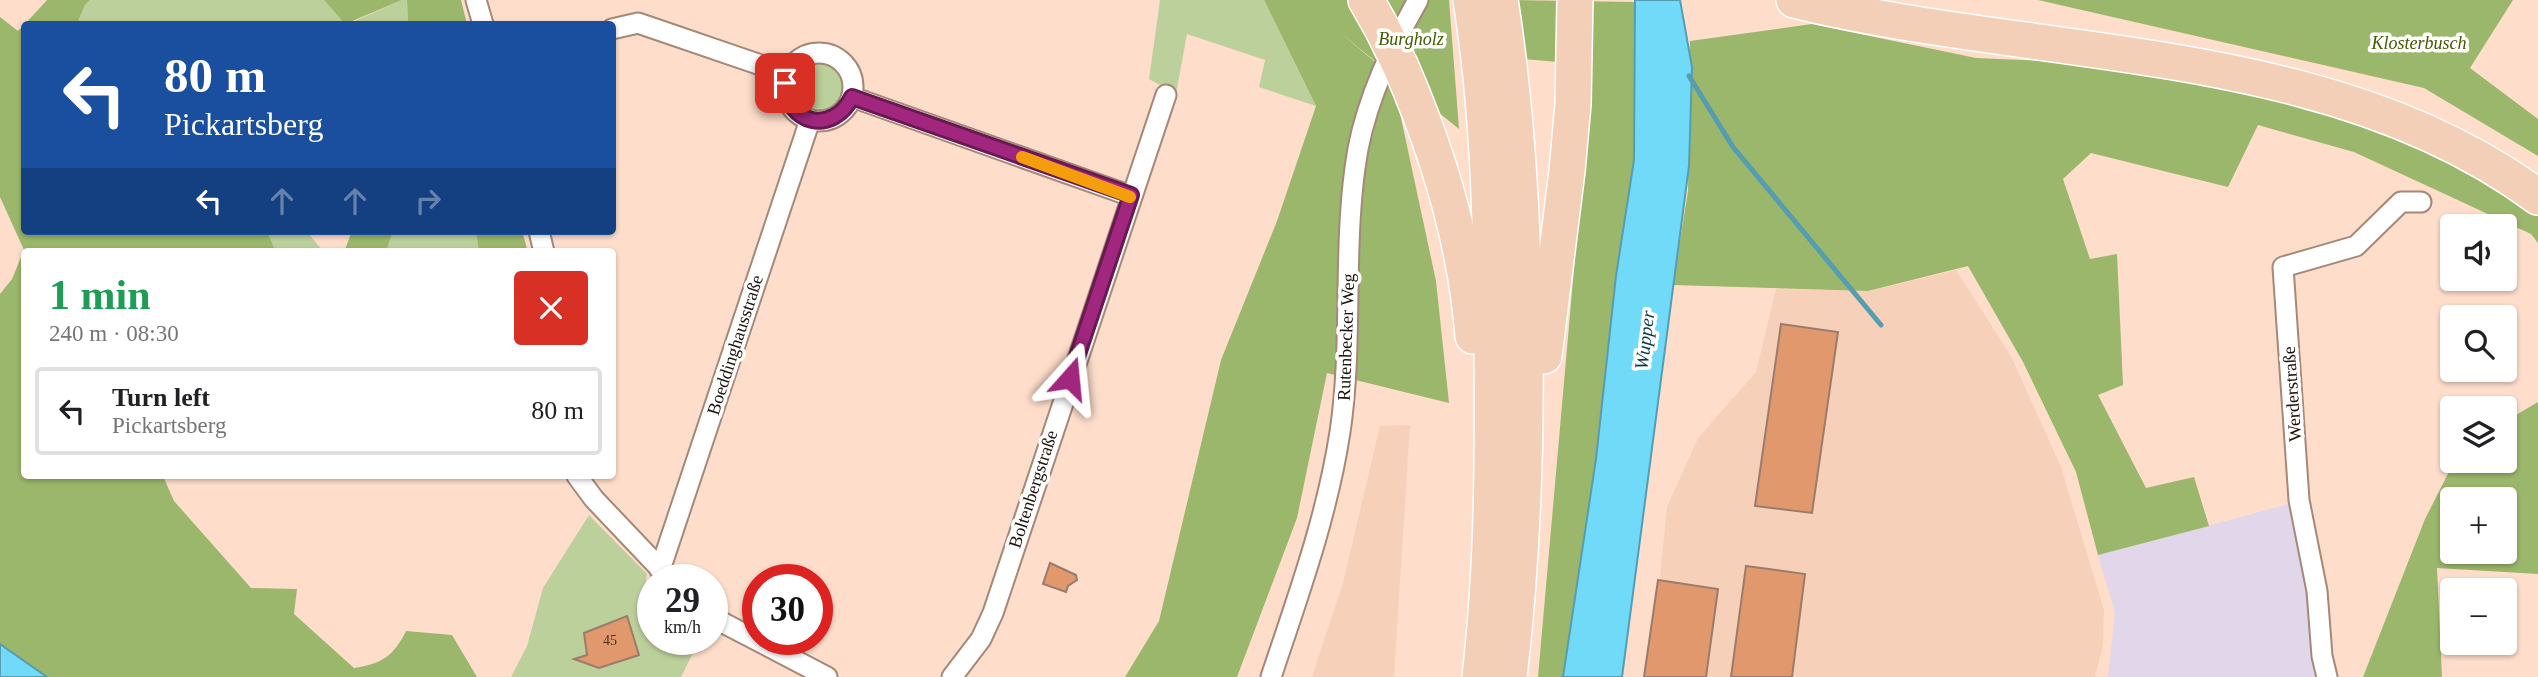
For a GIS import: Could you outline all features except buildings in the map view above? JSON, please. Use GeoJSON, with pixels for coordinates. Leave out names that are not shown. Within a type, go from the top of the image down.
{"type":"FeatureCollection","features":[{"type":"Feature","properties":{"kind":"highway"},"geometry":{"type":"LineString","coordinates":[[1471,0],[1481,92],[1491,279],[1491,481],[1486,625],[1480,677]]}},
{"type":"Feature","properties":{"kind":"highway"},"geometry":{"type":"LineString","coordinates":[[1500,0],[1519,161],[1524,302],[1526,476],[1509,677]]}},
{"type":"Feature","properties":{"kind":"highway"},"geometry":{"type":"LineString","coordinates":[[1526,476],[1540,442],[1544,351],[1573,104],[1575,0]]}},
{"type":"Feature","properties":{"kind":"highway"},"geometry":{"type":"LineString","coordinates":[[1794,0],[1867,16],[2163,42],[2283,65],[2417,107],[2484,139],[2538,173]]}},
{"type":"Feature","properties":{"kind":"highway"},"geometry":{"type":"LineString","coordinates":[[1890,0],[1977,24],[2278,84],[2363,108],[2421,130],[2472,155],[2538,197]]}},
{"type":"Feature","properties":{"kind":"highway"},"geometry":{"type":"LineString","coordinates":[[1375,15],[1401,67],[1433,148],[1460,246],[1471,318],[1477,390],[1478,506],[1475,619],[1469,677]]}},
{"type":"Feature","properties":{"kind":"street"},"geometry":{"type":"LineString","coordinates":[[476,0],[482,21]]}},
{"type":"Feature","properties":{"kind":"street","name":"Rutenbecker Weg"},"geometry":{"type":"LineString","coordinates":[[1271,677],[1323,520],[1340,433],[1345,388],[1349,225],[1355,165],[1367,115],[1380,78],[1418,0]]}},
{"type":"Feature","properties":{"kind":"street"},"geometry":{"type":"LineString","coordinates":[[616,28],[638,23],[787,74]]}},
{"type":"Feature","properties":{"kind":"street"},"geometry":{"type":"LineString","coordinates":[[824,52],[845,63],[851,74],[852,97],[847,106],[831,119],[810,120],[794,110],[788,102],[785,83],[787,74],[802,57],[824,52]]}},
{"type":"Feature","properties":{"kind":"street","name":"Boltenbergstraße"},"geometry":{"type":"LineString","coordinates":[[953,677],[981,639],[993,613],[1166,94]]}},
{"type":"Feature","properties":{"kind":"street"},"geometry":{"type":"LineString","coordinates":[[852,97],[1131,195]]}},
{"type":"Feature","properties":{"kind":"street","name":"Boeddinghausstraße"},"geometry":{"type":"LineString","coordinates":[[668,564],[810,120]]}},
{"type":"Feature","properties":{"kind":"street","name":"Werderstraße"},"geometry":{"type":"LineString","coordinates":[[2327,677],[2322,656],[2317,591],[2299,500],[2283,267],[2356,246],[2401,202],[2421,202]]}},
{"type":"Feature","properties":{"kind":"street"},"geometry":{"type":"LineString","coordinates":[[579,479],[594,499],[656,564]]}},
{"type":"Feature","properties":{"kind":"street"},"geometry":{"type":"LineString","coordinates":[[728,625],[827,677]]}},
{"type":"Feature","properties":{"kind":"shaded area"},"geometry":{"type":"Polygon","coordinates":[[[1956,270],[2011,356],[2061,467],[2104,610],[2103,645],[2095,677],[1650,677],[1667,507],[1698,438],[1756,372],[1776,289],[1870,291],[1956,270]]]}},
{"type":"Feature","properties":{"kind":"shaded area"},"geometry":{"type":"Polygon","coordinates":[[[1410,425],[1394,677],[1312,677],[1343,583],[1380,426],[1410,425]]]}},
{"type":"Feature","properties":{"kind":"shaded area"},"geometry":{"type":"Polygon","coordinates":[[[2293,503],[2323,677],[2108,677],[2115,613],[2098,555],[2293,503]]]}},
{"type":"Feature","properties":{"kind":"green space"},"geometry":{"type":"Polygon","coordinates":[[[47,0],[90,0],[78,21],[28,21],[47,0]]]}},
{"type":"Feature","properties":{"kind":"green space"},"geometry":{"type":"Polygon","coordinates":[[[90,0],[324,0],[342,21],[78,21],[90,0]]]}},
{"type":"Feature","properties":{"kind":"green space"},"geometry":{"type":"Polygon","coordinates":[[[324,0],[402,0],[352,21],[342,21],[324,0]]]}},
{"type":"Feature","properties":{"kind":"green space"},"geometry":{"type":"Polygon","coordinates":[[[402,0],[407,0],[408,21],[355,21],[402,0]]]}},
{"type":"Feature","properties":{"kind":"green space"},"geometry":{"type":"Polygon","coordinates":[[[407,0],[461,0],[466,21],[408,21],[407,0]]]}},
{"type":"Feature","properties":{"kind":"green space"},"geometry":{"type":"Polygon","coordinates":[[[1160,0],[1264,0],[1316,106],[1259,87],[1265,60],[1187,34],[1176,94],[1149,79],[1160,0]]]}},
{"type":"Feature","properties":{"kind":"green space","name":"Burgholz"},"geometry":{"type":"Polygon","coordinates":[[[1264,0],[1449,0],[1459,129],[1338,31],[1392,76],[1436,281],[1449,403],[1327,373],[1297,518],[1237,677],[1125,677],[1159,621],[1221,360],[1277,221],[1316,106],[1264,0]]]}},
{"type":"Feature","properties":{"kind":"green space"},"geometry":{"type":"Polygon","coordinates":[[[1515,0],[1635,2],[1634,160],[1616,276],[1596,459],[1563,677],[1538,677],[1592,65],[1524,59],[1515,0]]]}},
{"type":"Feature","properties":{"kind":"green space","name":"Klosterbusch"},"geometry":{"type":"Polygon","coordinates":[[[2038,0],[2513,0],[2470,68],[2538,119],[2538,156],[2424,88],[2038,0]]]}},
{"type":"Feature","properties":{"kind":"green space"},"geometry":{"type":"Polygon","coordinates":[[[0,17],[18,31],[21,28],[21,235],[269,235],[274,248],[23,248],[0,197],[0,17]]]}},
{"type":"Feature","properties":{"kind":"green space"},"geometry":{"type":"Polygon","coordinates":[[[1812,24],[1976,58],[2119,64],[2308,104],[2457,154],[2538,209],[2538,243],[2531,234],[2517,228],[2517,214],[2488,214],[2354,152],[2258,125],[2228,187],[2091,153],[2063,179],[2090,259],[2117,254],[2123,385],[2098,395],[2146,488],[2194,477],[2209,526],[2098,555],[2076,472],[2023,362],[1968,266],[1868,291],[1673,285],[1688,191],[1690,41],[1812,24]]]}},
{"type":"Feature","properties":{"kind":"green space"},"geometry":{"type":"Polygon","coordinates":[[[819,60],[838,68],[846,87],[838,106],[819,114],[800,106],[792,87],[800,68],[819,60]]]}},
{"type":"Feature","properties":{"kind":"green space"},"geometry":{"type":"Polygon","coordinates":[[[269,235],[309,235],[321,248],[274,248],[269,235]]]}},
{"type":"Feature","properties":{"kind":"green space"},"geometry":{"type":"Polygon","coordinates":[[[350,235],[392,235],[387,248],[346,248],[350,235]]]}},
{"type":"Feature","properties":{"kind":"green space"},"geometry":{"type":"Polygon","coordinates":[[[392,235],[477,235],[478,248],[387,248],[392,235]]]}},
{"type":"Feature","properties":{"kind":"green space"},"geometry":{"type":"Polygon","coordinates":[[[477,235],[523,235],[527,248],[478,248],[477,235]]]}},
{"type":"Feature","properties":{"kind":"green space"},"geometry":{"type":"Polygon","coordinates":[[[21,257],[21,479],[164,479],[174,501],[251,588],[297,589],[294,614],[354,668],[386,657],[397,647],[406,631],[452,635],[477,677],[47,677],[0,644],[0,294],[12,279],[21,257]]]}},
{"type":"Feature","properties":{"kind":"green space"},"geometry":{"type":"Polygon","coordinates":[[[2538,402],[2538,574],[2437,568],[2442,677],[2363,677],[2425,519],[2440,490],[2440,564],[2517,564],[2517,487],[2441,487],[2448,473],[2517,473],[2517,414],[2538,402]]]}},
{"type":"Feature","properties":{"kind":"green space"},"geometry":{"type":"Polygon","coordinates":[[[589,515],[637,564],[637,655],[692,655],[681,677],[511,677],[527,646],[543,588],[589,515]]]}},
{"type":"Feature","properties":{"kind":"water","name":"Wupper"},"geometry":{"type":"Polygon","coordinates":[[[1635,0],[1680,0],[1692,67],[1689,166],[1622,677],[1563,677],[1596,459],[1616,276],[1634,160],[1635,0]]]}},
{"type":"Feature","properties":{"kind":"water"},"geometry":{"type":"Polygon","coordinates":[[[0,644],[47,677],[0,677],[0,644]]]}},
{"type":"Feature","properties":{"kind":"waterway"},"geometry":{"type":"LineString","coordinates":[[1689,76],[1733,147],[1881,325]]}},
{"type":"Feature","properties":{"kind":"slow traffic"},"geometry":{"type":"LineString","coordinates":[[1022,157],[1131,195],[1130,197]]}},
{"type":"Feature","properties":{"kind":"route"},"geometry":{"type":"LineString","coordinates":[[785,83],[788,102],[801,116],[810,120],[831,119],[840,114],[852,97],[1131,195],[1070,378]]}}]}
